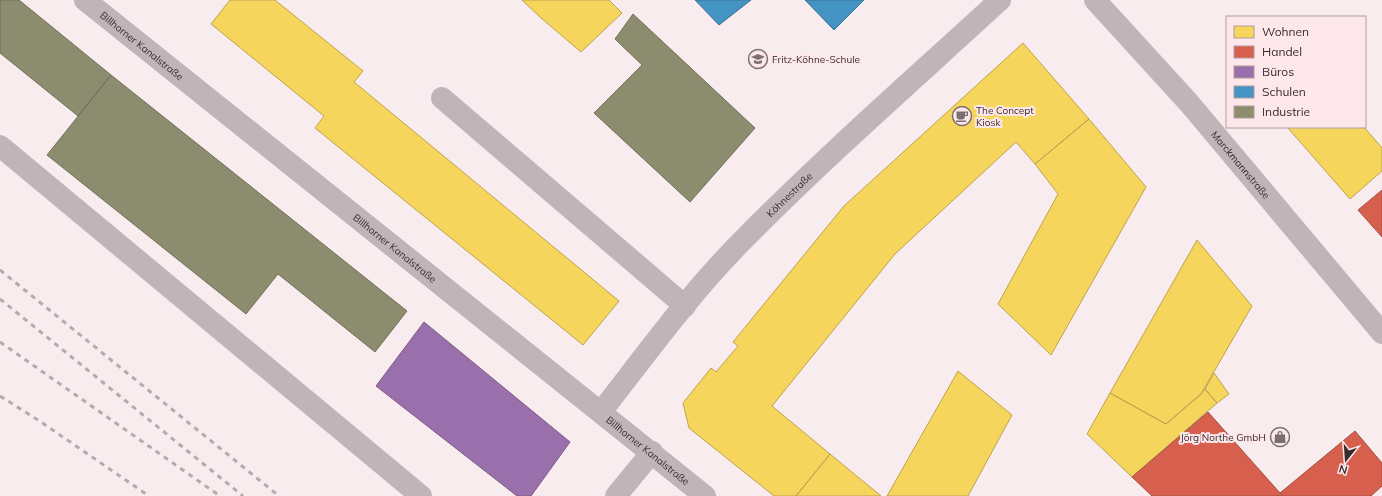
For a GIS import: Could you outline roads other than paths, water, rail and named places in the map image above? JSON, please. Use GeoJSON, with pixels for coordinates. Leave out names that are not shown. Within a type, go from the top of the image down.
{"type":"FeatureCollection","features":[{"type":"Feature","properties":{"kind":"street","name":"Billhorner Kanalstraße"},"geometry":{"type":"LineString","coordinates":[[86,0],[705,496]]}},
{"type":"Feature","properties":{"kind":"street","name":"Köhnestraße"},"geometry":{"type":"LineString","coordinates":[[601,412],[685,306],[743,240],[842,144],[1000,0]]}},
{"type":"Feature","properties":{"kind":"street","name":"Marckmannstraße"},"geometry":{"type":"LineString","coordinates":[[1096,0],[1189,103],[1382,333]]}},
{"type":"Feature","properties":{"kind":"street"},"geometry":{"type":"LineString","coordinates":[[442,98],[685,306]]}},
{"type":"Feature","properties":{"kind":"street"},"geometry":{"type":"LineString","coordinates":[[0,146],[421,496]]}},
{"type":"Feature","properties":{"kind":"street"},"geometry":{"type":"LineString","coordinates":[[616,496],[652,452]]}},
{"type":"Feature","properties":{"kind":"railway"},"geometry":{"type":"LineString","coordinates":[[0,270],[279,496]]}},
{"type":"Feature","properties":{"kind":"railway"},"geometry":{"type":"LineString","coordinates":[[0,299],[243,496]]}},
{"type":"Feature","properties":{"kind":"railway"},"geometry":{"type":"LineString","coordinates":[[0,342],[220,496]]}},
{"type":"Feature","properties":{"kind":"railway"},"geometry":{"type":"LineString","coordinates":[[0,396],[41,422],[149,496]]}},
{"type":"Feature","properties":{"kind":"place","name":"Fritz-Köhne-Schule"},"geometry":{"type":"Point","coordinates":[758,59]}},
{"type":"Feature","properties":{"kind":"place","name":"The Concept Kiosk"},"geometry":{"type":"Point","coordinates":[962,116]}},
{"type":"Feature","properties":{"kind":"place","name":"Jörg Northe GmbH"},"geometry":{"type":"Point","coordinates":[1280,437]}}]}
